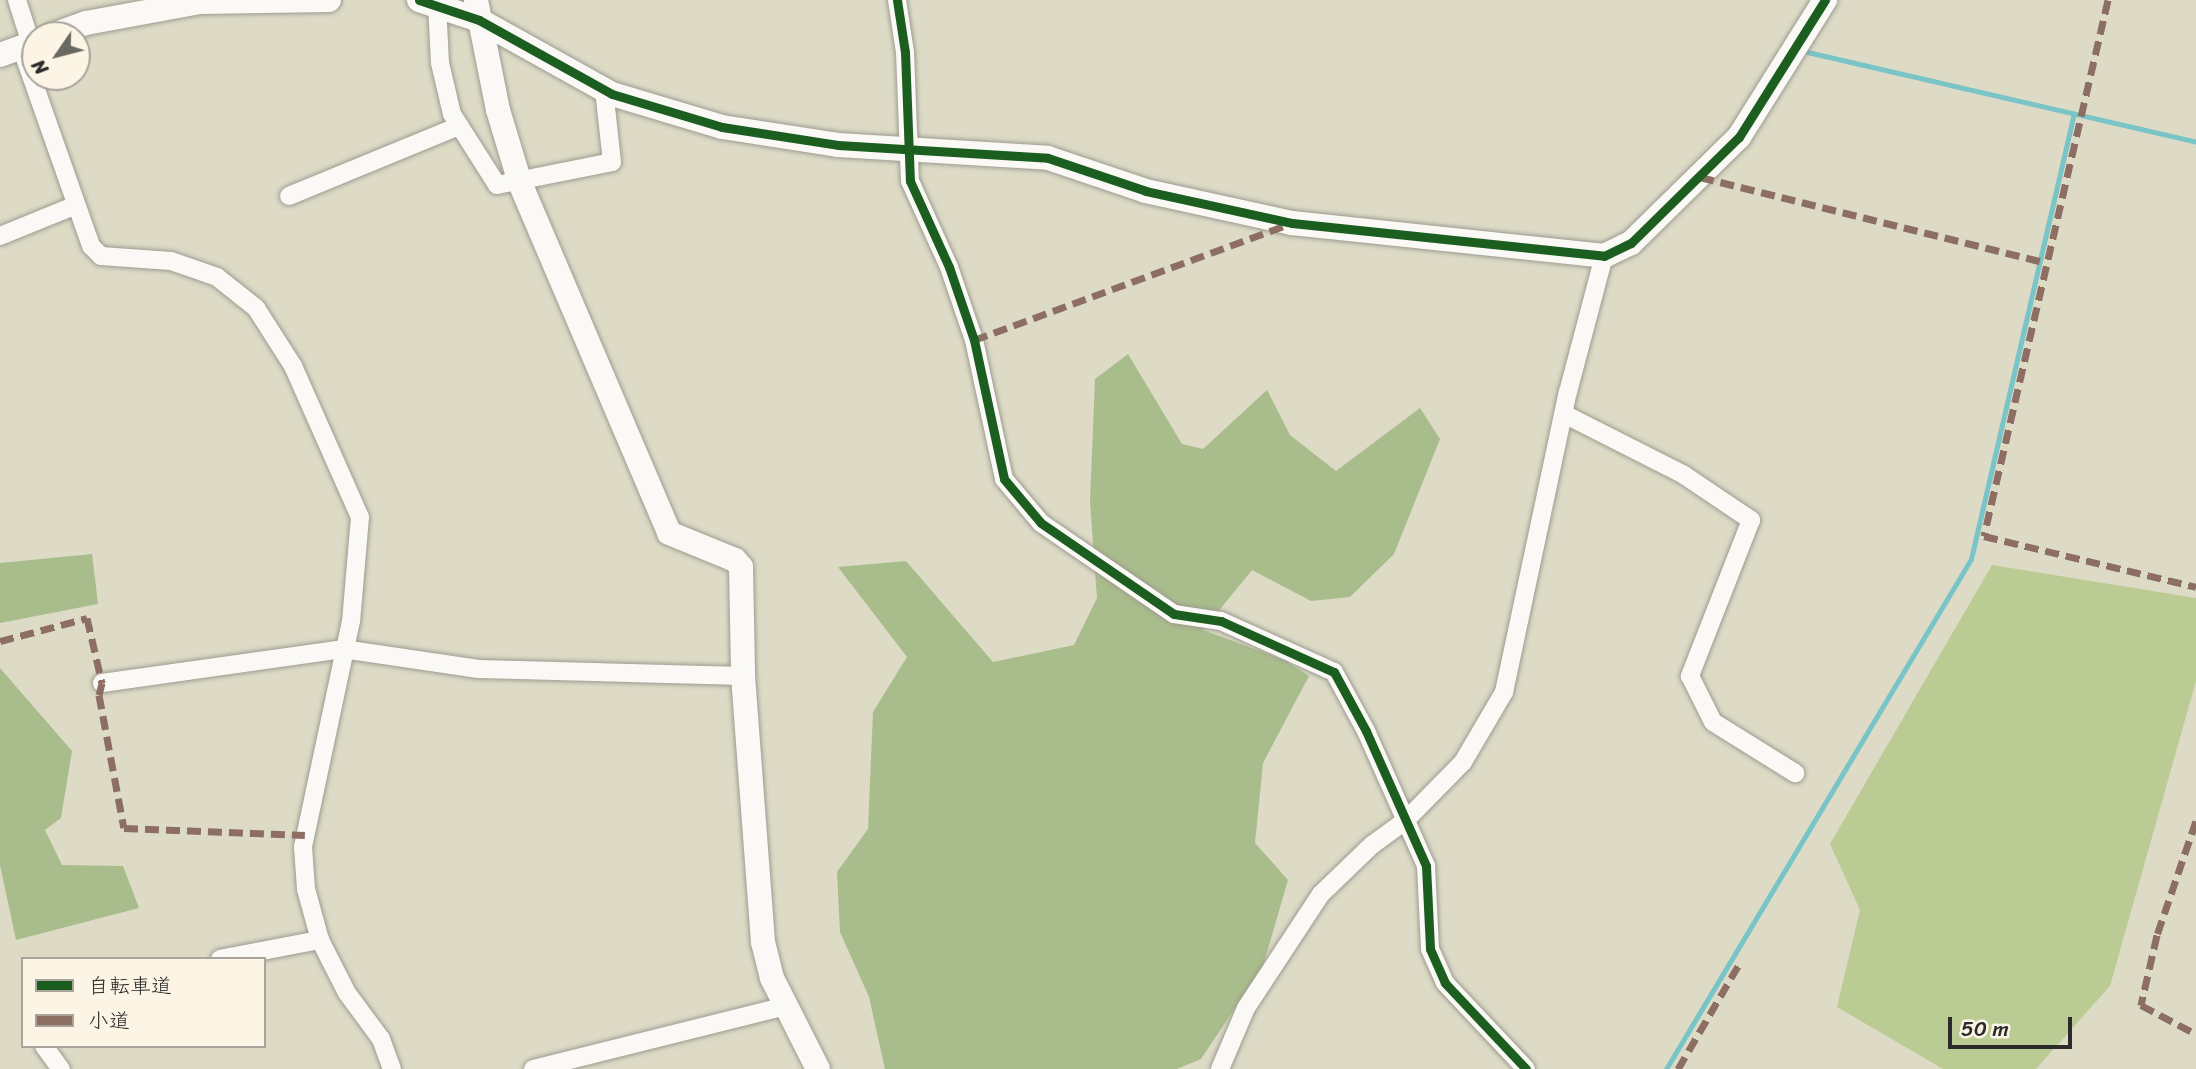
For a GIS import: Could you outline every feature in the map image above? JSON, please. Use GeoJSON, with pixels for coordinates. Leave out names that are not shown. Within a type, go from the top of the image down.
{"type":"FeatureCollection","features":[{"type":"Feature","properties":{"kind":"street"},"geometry":{"type":"LineString","coordinates":[[17,0],[22,21]]}},
{"type":"Feature","properties":{"kind":"street"},"geometry":{"type":"LineString","coordinates":[[91,22],[200,2],[329,0]]}},
{"type":"Feature","properties":{"kind":"street"},"geometry":{"type":"LineString","coordinates":[[604,90],[612,162],[520,183],[497,185],[459,127],[440,63],[428,2],[477,10],[604,90],[722,127],[806,142],[1048,158],[1146,191],[1292,223],[1604,256],[1631,243],[1739,137],[1820,2]]}},
{"type":"Feature","properties":{"kind":"street"},"geometry":{"type":"LineString","coordinates":[[902,2],[906,150],[910,181],[949,267],[974,340],[1004,478],[1014,495],[1041,523],[1174,614],[1221,621],[1334,672],[1406,820],[1430,882],[1430,949],[1446,983],[1526,1069]]}},
{"type":"Feature","properties":{"kind":"street"},"geometry":{"type":"LineString","coordinates":[[477,10],[520,183],[669,533],[735,560],[741,567],[743,676],[763,942],[785,1006],[818,1069]]}},
{"type":"Feature","properties":{"kind":"street"},"geometry":{"type":"LineString","coordinates":[[41,91],[74,206],[91,246],[101,256],[171,261],[217,277],[256,309],[293,366],[360,517],[351,621],[303,847],[306,889],[320,940],[347,993],[381,1039],[392,1069]]}},
{"type":"Feature","properties":{"kind":"street"},"geometry":{"type":"LineString","coordinates":[[289,196],[459,127]]}},
{"type":"Feature","properties":{"kind":"street"},"geometry":{"type":"LineString","coordinates":[[0,236],[74,206]]}},
{"type":"Feature","properties":{"kind":"street"},"geometry":{"type":"LineString","coordinates":[[1220,1069],[1246,1008],[1321,894],[1371,845],[1406,820],[1463,762],[1504,692],[1564,414],[1604,256]]}},
{"type":"Feature","properties":{"kind":"street"},"geometry":{"type":"LineString","coordinates":[[1564,414],[1684,475],[1751,520],[1690,676],[1713,722],[1795,774]]}},
{"type":"Feature","properties":{"kind":"street"},"geometry":{"type":"LineString","coordinates":[[102,682],[343,649],[479,669],[743,676]]}},
{"type":"Feature","properties":{"kind":"street"},"geometry":{"type":"LineString","coordinates":[[231,957],[320,940]]}},
{"type":"Feature","properties":{"kind":"street"},"geometry":{"type":"LineString","coordinates":[[533,1069],[785,1006]]}},
{"type":"Feature","properties":{"kind":"street"},"geometry":{"type":"LineString","coordinates":[[45,1048],[61,1069]]}},
{"type":"Feature","properties":{"kind":"green space"},"geometry":{"type":"Polygon","coordinates":[[[1128,354],[1182,444],[1203,449],[1267,390],[1290,435],[1336,471],[1420,408],[1440,439],[1394,554],[1350,597],[1311,601],[1252,570],[1203,630],[1284,660],[1309,676],[1263,763],[1255,843],[1288,880],[1263,966],[1201,1059],[1177,1069],[885,1069],[869,997],[840,932],[837,872],[868,829],[873,712],[907,657],[838,567],[906,561],[993,662],[1074,645],[1097,598],[1090,502],[1095,379],[1128,354]]]}},
{"type":"Feature","properties":{"kind":"green space"},"geometry":{"type":"Polygon","coordinates":[[[92,554],[98,604],[0,623],[0,563],[92,554]]]}},
{"type":"Feature","properties":{"kind":"green space"},"geometry":{"type":"Polygon","coordinates":[[[1992,565],[2196,598],[2196,681],[2110,986],[2036,1069],[1943,1069],[1837,1007],[1860,910],[1830,844],[1992,565]]]}},
{"type":"Feature","properties":{"kind":"green space"},"geometry":{"type":"Polygon","coordinates":[[[0,668],[72,751],[61,818],[45,830],[62,865],[123,866],[139,908],[16,940],[0,865],[0,668]]]}},
{"type":"Feature","properties":{"kind":"waterway"},"geometry":{"type":"LineString","coordinates":[[1803,51],[2196,142]]}},
{"type":"Feature","properties":{"kind":"waterway"},"geometry":{"type":"LineString","coordinates":[[1666,1069],[1971,559],[2074,114]]}},
{"type":"Feature","properties":{"kind":"marked path"},"geometry":{"type":"LineString","coordinates":[[2108,0],[1984,536],[2196,587]]}},
{"type":"Feature","properties":{"kind":"marked path"},"geometry":{"type":"LineString","coordinates":[[1700,177],[2047,263]]}},
{"type":"Feature","properties":{"kind":"marked path"},"geometry":{"type":"LineString","coordinates":[[974,340],[1289,224]]}},
{"type":"Feature","properties":{"kind":"marked path"},"geometry":{"type":"LineString","coordinates":[[0,641],[87,618],[102,683],[99,695],[124,828],[305,835]]}},
{"type":"Feature","properties":{"kind":"marked path"},"geometry":{"type":"LineString","coordinates":[[2196,821],[2157,935],[2141,1005],[2196,1034]]}},
{"type":"Feature","properties":{"kind":"marked path"},"geometry":{"type":"LineString","coordinates":[[1678,1069],[1739,964]]}},
{"type":"Feature","properties":{"kind":"cycle path"},"geometry":{"type":"LineString","coordinates":[[419,0],[479,20],[612,94],[722,127],[838,145],[1048,158],[1146,191],[1292,223],[1604,256],[1631,243],[1739,137],[1825,0]]}},
{"type":"Feature","properties":{"kind":"cycle path"},"geometry":{"type":"LineString","coordinates":[[897,0],[905,52],[910,181],[949,267],[974,340],[1004,479],[1041,523],[1174,614],[1221,621],[1334,672],[1366,731],[1426,866],[1430,949],[1445,983],[1526,1069]]}}]}
